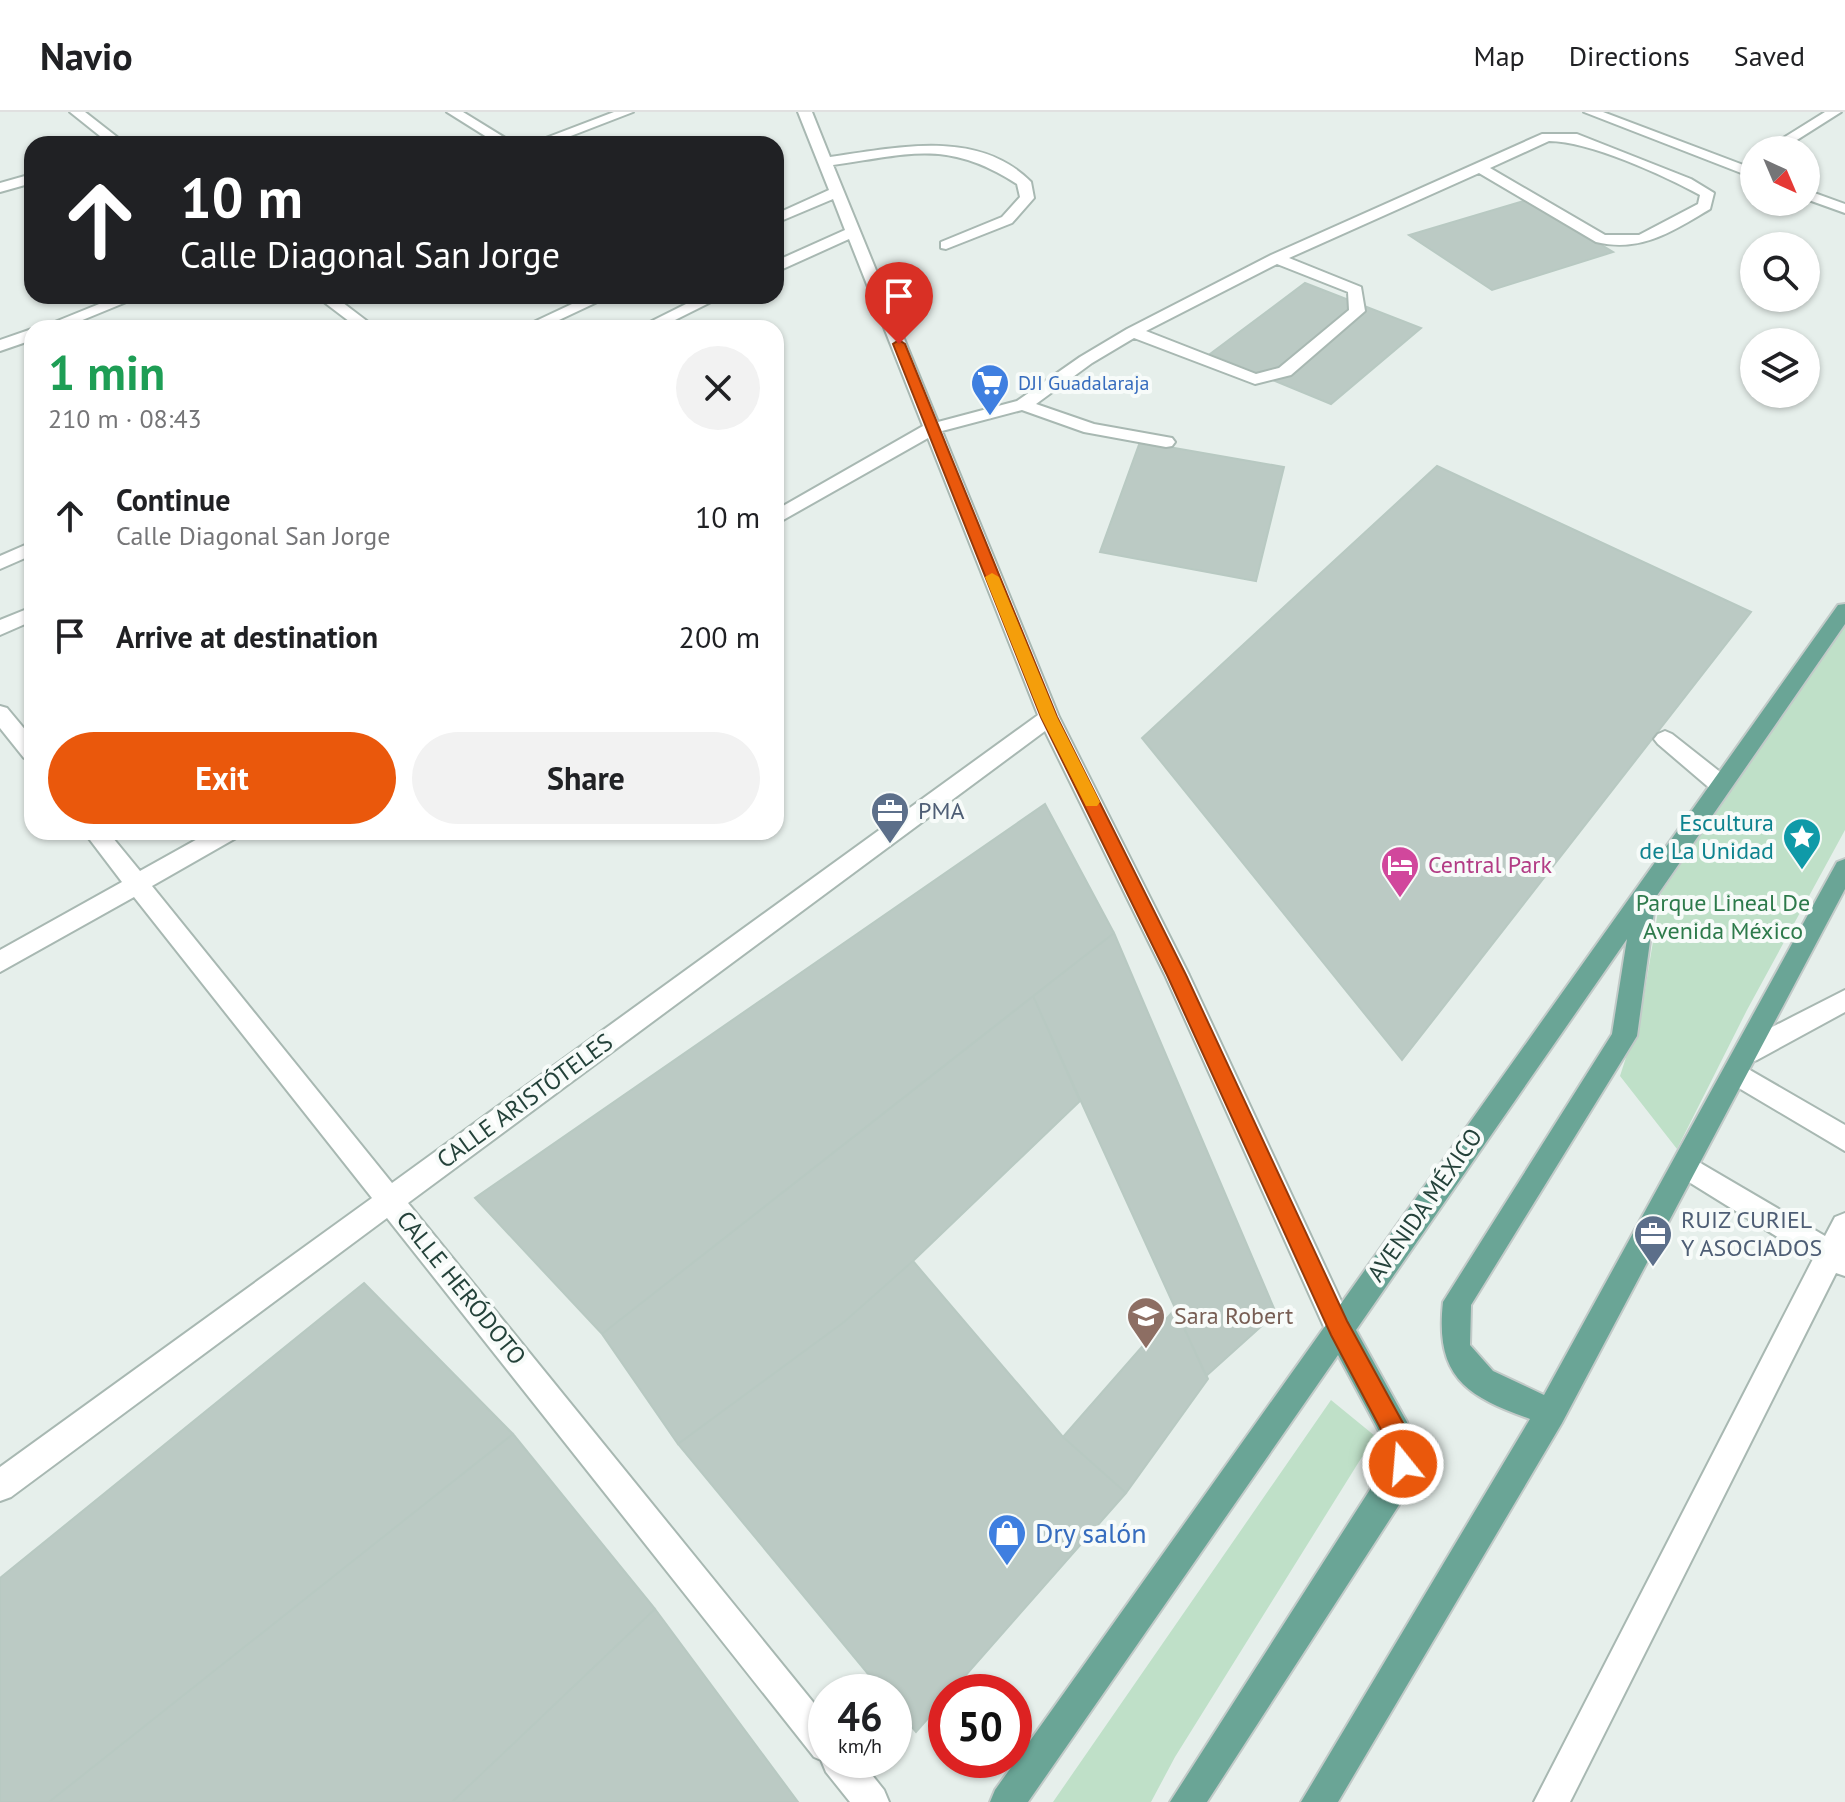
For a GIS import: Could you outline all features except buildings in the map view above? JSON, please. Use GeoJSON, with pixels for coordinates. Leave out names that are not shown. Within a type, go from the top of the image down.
{"type":"FeatureCollection","features":[{"type":"Feature","properties":{"kind":"main road","name":"AVENIDA MÉXICO"},"geometry":{"type":"LineString","coordinates":[[1007,1802],[1845,610]]}},
{"type":"Feature","properties":{"kind":"main road"},"geometry":{"type":"LineString","coordinates":[[1318,1802],[1551,1412],[1845,868]]}},
{"type":"Feature","properties":{"kind":"main road"},"geometry":{"type":"LineString","coordinates":[[1551,1412],[1494,1391],[1467,1368],[1455,1345],[1457,1302],[1624,1036],[1646,892]]}},
{"type":"Feature","properties":{"kind":"main road"},"geometry":{"type":"LineString","coordinates":[[1187,1802],[1388,1494],[1403,1464],[1396,1433],[1339,1328]]}},
{"type":"Feature","properties":{"kind":"street"},"geometry":{"type":"LineString","coordinates":[[77,112],[108,136]]}},
{"type":"Feature","properties":{"kind":"street"},"geometry":{"type":"LineString","coordinates":[[454,112],[494,136]]}},
{"type":"Feature","properties":{"kind":"street"},"geometry":{"type":"LineString","coordinates":[[559,136],[626,112]]}},
{"type":"Feature","properties":{"kind":"street"},"geometry":{"type":"LineString","coordinates":[[805,112],[1049,717],[1177,975],[1339,1328]]}},
{"type":"Feature","properties":{"kind":"street"},"geometry":{"type":"LineString","coordinates":[[1591,112],[1740,168]]}},
{"type":"Feature","properties":{"kind":"street"},"geometry":{"type":"LineString","coordinates":[[1794,136],[1834,112]]}},
{"type":"Feature","properties":{"kind":"street"},"geometry":{"type":"LineString","coordinates":[[784,513],[931,429],[1023,405],[1086,360],[1133,332],[1276,258],[1479,167],[1547,137],[1572,137],[1707,193],[1705,206],[1644,240],[1622,244],[1601,239],[1479,167]]}},
{"type":"Feature","properties":{"kind":"street"},"geometry":{"type":"LineString","coordinates":[[826,162],[941,149],[986,160],[1024,182],[1027,198],[1007,220],[946,245]]}},
{"type":"Feature","properties":{"kind":"street"},"geometry":{"type":"LineString","coordinates":[[0,188],[24,180]]}},
{"type":"Feature","properties":{"kind":"street"},"geometry":{"type":"LineString","coordinates":[[784,215],[838,191]]}},
{"type":"Feature","properties":{"kind":"street"},"geometry":{"type":"LineString","coordinates":[[1820,199],[1845,209]]}},
{"type":"Feature","properties":{"kind":"street"},"geometry":{"type":"LineString","coordinates":[[784,263],[855,231]]}},
{"type":"Feature","properties":{"kind":"street"},"geometry":{"type":"LineString","coordinates":[[1133,332],[1255,379],[1285,372],[1357,311],[1356,290],[1276,258]]}},
{"type":"Feature","properties":{"kind":"street"},"geometry":{"type":"LineString","coordinates":[[69,320],[112,304]]}},
{"type":"Feature","properties":{"kind":"street"},"geometry":{"type":"LineString","coordinates":[[335,304],[357,320]]}},
{"type":"Feature","properties":{"kind":"street"},"geometry":{"type":"LineString","coordinates":[[547,320],[584,304]]}},
{"type":"Feature","properties":{"kind":"street"},"geometry":{"type":"LineString","coordinates":[[663,320],[698,304]]}},
{"type":"Feature","properties":{"kind":"street"},"geometry":{"type":"LineString","coordinates":[[0,346],[24,337]]}},
{"type":"Feature","properties":{"kind":"street"},"geometry":{"type":"LineString","coordinates":[[1023,405],[1090,428],[1166,442]]}},
{"type":"Feature","properties":{"kind":"street"},"geometry":{"type":"LineString","coordinates":[[0,563],[24,552]]}},
{"type":"Feature","properties":{"kind":"street"},"geometry":{"type":"LineString","coordinates":[[0,628],[24,617]]}},
{"type":"Feature","properties":{"kind":"street"},"geometry":{"type":"LineString","coordinates":[[0,713],[24,743]]}},
{"type":"Feature","properties":{"kind":"street","name":"CALLE ARISTÓTELES"},"geometry":{"type":"LineString","coordinates":[[0,1486],[1049,717]]}},
{"type":"Feature","properties":{"kind":"street"},"geometry":{"type":"LineString","coordinates":[[1665,739],[1721,785]]}},
{"type":"Feature","properties":{"kind":"street","name":"CALLE HERÓDOTO"},"geometry":{"type":"LineString","coordinates":[[101,840],[808,1722]]}},
{"type":"Feature","properties":{"kind":"street"},"geometry":{"type":"LineString","coordinates":[[0,962],[214,840]]}},
{"type":"Feature","properties":{"kind":"street"},"geometry":{"type":"LineString","coordinates":[[1845,1000],[1742,1063],[1845,1139]]}},
{"type":"Feature","properties":{"kind":"street"},"geometry":{"type":"LineString","coordinates":[[1685,1166],[1838,1259]]}},
{"type":"Feature","properties":{"kind":"street"},"geometry":{"type":"LineString","coordinates":[[1551,1802],[1838,1259],[1845,1226]]}},
{"type":"Feature","properties":{"kind":"street"},"geometry":{"type":"LineString","coordinates":[[853,1778],[872,1802]]}},
{"type":"Feature","properties":{"kind":"green space","name":"Parque Lineal De Avenida México"},"geometry":{"type":"Polygon","coordinates":[[[1845,626],[1845,830],[1747,1010],[1677,1149],[1620,1076],[1642,1008],[1661,893],[1845,626]]]}},
{"type":"Feature","properties":{"kind":"green space"},"geometry":{"type":"Polygon","coordinates":[[[1331,1400],[1375,1436],[1175,1757],[1151,1802],[1053,1802],[1331,1400]]]}},
{"type":"Feature","properties":{"kind":"slow traffic"},"geometry":{"type":"LineString","coordinates":[[992,577],[1049,717],[1091,802]]}},
{"type":"Feature","properties":{"kind":"place","name":"DJI Guadalaraja"},"geometry":{"type":"Point","coordinates":[990,417]}},
{"type":"Feature","properties":{"kind":"place","name":"PMA"},"geometry":{"type":"Point","coordinates":[890,845]}},
{"type":"Feature","properties":{"kind":"place","name":"Escultura de La Unidad"},"geometry":{"type":"Point","coordinates":[1802,871]}},
{"type":"Feature","properties":{"kind":"place","name":"Central Park"},"geometry":{"type":"Point","coordinates":[1400,899]}},
{"type":"Feature","properties":{"kind":"place","name":"RUIZ CURIEL Y ASOCIADOS"},"geometry":{"type":"Point","coordinates":[1653,1268]}},
{"type":"Feature","properties":{"kind":"place","name":"Sara Robert"},"geometry":{"type":"Point","coordinates":[1146,1350]}},
{"type":"Feature","properties":{"kind":"place","name":"Dry salón"},"geometry":{"type":"Point","coordinates":[1007,1567]}},
{"type":"Feature","properties":{"kind":"route"},"geometry":{"type":"LineString","coordinates":[[899,344],[1049,717],[1177,975],[1339,1328],[1396,1433],[1403,1464]]}}]}
